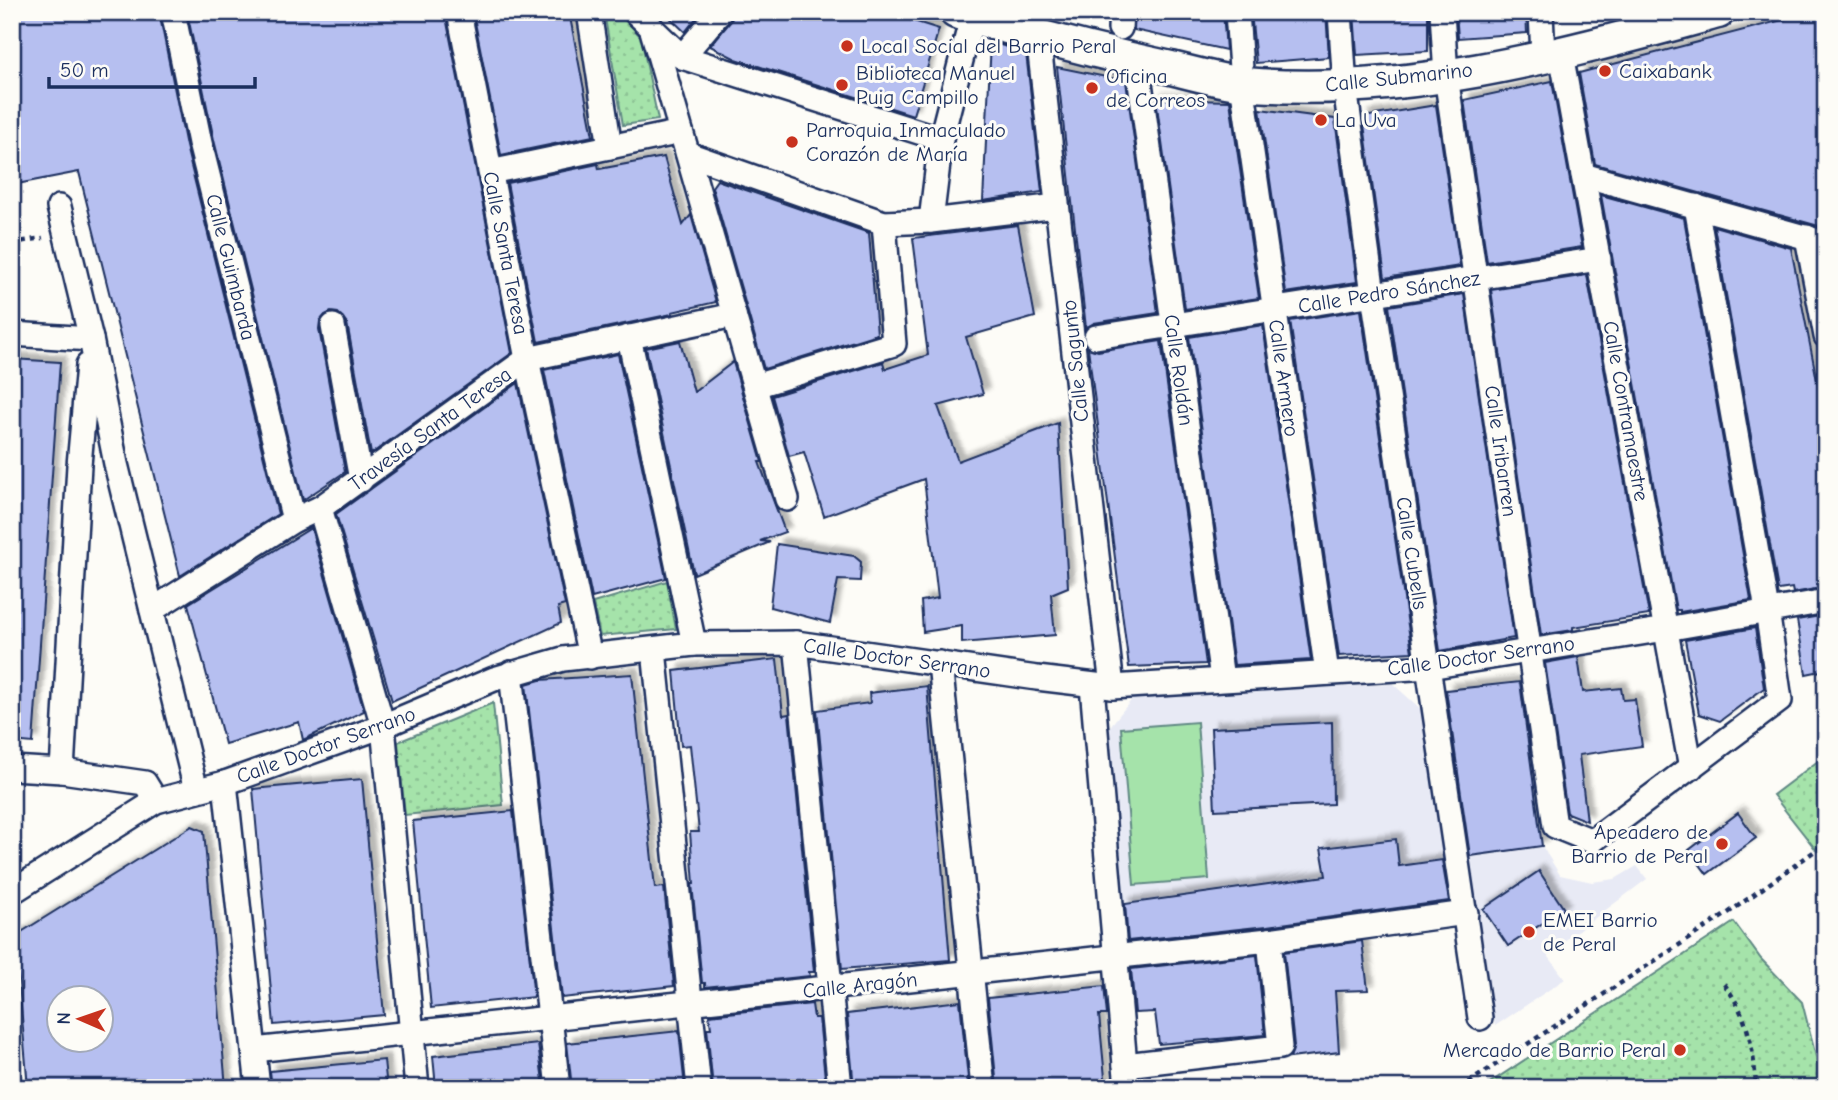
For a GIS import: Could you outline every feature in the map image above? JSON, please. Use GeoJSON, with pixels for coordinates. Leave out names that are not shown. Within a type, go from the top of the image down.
{"type":"FeatureCollection","features":[{"type":"Feature","properties":{"kind":"main road","name":"Calle Submarino"},"geometry":{"type":"LineString","coordinates":[[976,16],[1038,36],[1137,61],[1242,83],[1345,87],[1446,76],[1552,56],[1711,13]]}},
{"type":"Feature","properties":{"kind":"street","name":"Calle Santa Teresa"},"geometry":{"type":"LineString","coordinates":[[459,12],[527,359],[590,657]]}},
{"type":"Feature","properties":{"kind":"street"},"geometry":{"type":"LineString","coordinates":[[589,12],[610,147]]}},
{"type":"Feature","properties":{"kind":"street"},"geometry":{"type":"LineString","coordinates":[[682,57],[720,12]]}},
{"type":"Feature","properties":{"kind":"street","name":"Calle Armero"},"geometry":{"type":"LineString","coordinates":[[1237,12],[1242,83],[1326,673]]}},
{"type":"Feature","properties":{"kind":"street","name":"Calle Cubells"},"geometry":{"type":"LineString","coordinates":[[1340,12],[1345,87],[1373,294],[1480,1018]]}},
{"type":"Feature","properties":{"kind":"street","name":"Calle Iribarren"},"geometry":{"type":"LineString","coordinates":[[1442,12],[1446,76],[1555,826],[1592,841],[1691,768]]}},
{"type":"Feature","properties":{"kind":"street","name":"Calle Contramaestre"},"geometry":{"type":"LineString","coordinates":[[1541,12],[1583,175],[1691,768]]}},
{"type":"Feature","properties":{"kind":"street","name":"Calle Guimbarda"},"geometry":{"type":"LineString","coordinates":[[178,13],[200,143],[294,520]]}},
{"type":"Feature","properties":{"kind":"street"},"geometry":{"type":"LineString","coordinates":[[931,221],[941,139],[976,16]]}},
{"type":"Feature","properties":{"kind":"street"},"geometry":{"type":"LineString","coordinates":[[643,20],[682,57],[941,139]]}},
{"type":"Feature","properties":{"kind":"street"},"geometry":{"type":"LineString","coordinates":[[643,20],[684,143],[787,499]]}},
{"type":"Feature","properties":{"kind":"street","name":"Calle Sagunto"},"geometry":{"type":"LineString","coordinates":[[1038,36],[1057,206],[1102,686],[1115,957],[1126,1076]]}},
{"type":"Feature","properties":{"kind":"street","name":"Calle Roldán"},"geometry":{"type":"LineString","coordinates":[[1137,61],[1222,680]]}},
{"type":"Feature","properties":{"kind":"street"},"geometry":{"type":"LineString","coordinates":[[490,172],[610,147],[684,143],[884,223],[931,221],[1057,206]]}},
{"type":"Feature","properties":{"kind":"street"},"geometry":{"type":"LineString","coordinates":[[1583,175],[1816,240],[1826,336]]}},
{"type":"Feature","properties":{"kind":"street"},"geometry":{"type":"LineString","coordinates":[[1691,768],[1780,700],[1767,610],[1696,206]]}},
{"type":"Feature","properties":{"kind":"street"},"geometry":{"type":"LineString","coordinates":[[59,207],[116,464],[196,790]]}},
{"type":"Feature","properties":{"kind":"street"},"geometry":{"type":"LineString","coordinates":[[755,386],[894,344],[884,223]]}},
{"type":"Feature","properties":{"kind":"street","name":"Calle Pedro Sánchez"},"geometry":{"type":"LineString","coordinates":[[1096,337],[1599,259]]}},
{"type":"Feature","properties":{"kind":"street","name":"Travesía Santa Teresa"},"geometry":{"type":"LineString","coordinates":[[152,610],[294,520],[320,508],[527,359],[734,316]]}},
{"type":"Feature","properties":{"kind":"street"},"geometry":{"type":"LineString","coordinates":[[333,326],[361,480]]}},
{"type":"Feature","properties":{"kind":"street"},"geometry":{"type":"LineString","coordinates":[[12,334],[90,339]]}},
{"type":"Feature","properties":{"kind":"street"},"geometry":{"type":"LineString","coordinates":[[629,337],[694,644]]}},
{"type":"Feature","properties":{"kind":"street"},"geometry":{"type":"LineString","coordinates":[[62,771],[79,465],[90,339]]}},
{"type":"Feature","properties":{"kind":"street"},"geometry":{"type":"LineString","coordinates":[[320,508],[383,726],[417,1088]]}},
{"type":"Feature","properties":{"kind":"street","name":"Calle Doctor Serrano"},"geometry":{"type":"LineString","coordinates":[[12,892],[156,801],[225,783],[383,726],[511,673],[564,659],[694,644],[796,643],[1102,686],[1429,667],[1826,601]]}},
{"type":"Feature","properties":{"kind":"street"},"geometry":{"type":"LineString","coordinates":[[796,643],[840,1088]]}},
{"type":"Feature","properties":{"kind":"street"},"geometry":{"type":"LineString","coordinates":[[654,650],[699,1088]]}},
{"type":"Feature","properties":{"kind":"street"},"geometry":{"type":"LineString","coordinates":[[940,663],[983,1088]]}},
{"type":"Feature","properties":{"kind":"street"},"geometry":{"type":"LineString","coordinates":[[511,673],[558,1088]]}},
{"type":"Feature","properties":{"kind":"street"},"geometry":{"type":"LineString","coordinates":[[12,768],[62,771],[145,783],[156,801]]}},
{"type":"Feature","properties":{"kind":"street"},"geometry":{"type":"LineString","coordinates":[[225,783],[258,1088]]}},
{"type":"Feature","properties":{"kind":"street","name":"Calle Aragón"},"geometry":{"type":"LineString","coordinates":[[254,1050],[1269,940],[1466,913]]}},
{"type":"Feature","properties":{"kind":"street"},"geometry":{"type":"LineString","coordinates":[[1126,1076],[1280,1047],[1269,940]]}},
{"type":"Feature","properties":{"kind":"path"},"geometry":{"type":"LineString","coordinates":[[1460,1088],[1728,913],[1826,843]]}},
{"type":"Feature","properties":{"kind":"path"},"geometry":{"type":"LineString","coordinates":[[1724,984],[1745,1018],[1752,1043],[1756,1088]]}},
{"type":"Feature","properties":{"kind":"shaded area"},"geometry":{"type":"Polygon","coordinates":[[[1393,684],[1422,710],[1446,859],[1124,904],[1107,730],[1133,698],[1393,684]]]}},
{"type":"Feature","properties":{"kind":"shaded area","name":"EMEI Barrio de Peral"},"geometry":{"type":"Polygon","coordinates":[[[1542,846],[1560,875],[1592,882],[1615,879],[1637,866],[1647,879],[1547,954],[1565,979],[1495,1026],[1469,857],[1542,846]]]}},
{"type":"Feature","properties":{"kind":"green space"},"geometry":{"type":"Polygon","coordinates":[[[604,12],[618,12],[641,37],[658,120],[623,125],[604,12]]]}},
{"type":"Feature","properties":{"kind":"green space"},"geometry":{"type":"Polygon","coordinates":[[[667,581],[676,629],[600,636],[593,603],[667,581]]]}},
{"type":"Feature","properties":{"kind":"green space"},"geometry":{"type":"Polygon","coordinates":[[[493,703],[503,805],[405,815],[398,742],[493,703]]]}},
{"type":"Feature","properties":{"kind":"green space"},"geometry":{"type":"Polygon","coordinates":[[[1197,722],[1209,879],[1134,885],[1121,728],[1197,722]]]}},
{"type":"Feature","properties":{"kind":"green space"},"geometry":{"type":"Polygon","coordinates":[[[1826,755],[1826,843],[1817,851],[1773,795],[1826,755]]]}},
{"type":"Feature","properties":{"kind":"green space"},"geometry":{"type":"Polygon","coordinates":[[[1734,922],[1761,959],[1802,1002],[1824,1088],[1482,1088],[1734,922]]]}},
{"type":"Feature","properties":{"kind":"building"},"geometry":{"type":"Polygon","coordinates":[[[12,12],[159,12],[186,146],[278,514],[180,576],[79,172],[12,185],[12,12]]]}},
{"type":"Feature","properties":{"kind":"building"},"geometry":{"type":"Polygon","coordinates":[[[209,12],[445,12],[512,353],[371,454],[347,323],[338,313],[325,315],[320,321],[319,329],[345,472],[303,500],[214,140],[188,17],[209,12]]]}},
{"type":"Feature","properties":{"kind":"building"},"geometry":{"type":"Polygon","coordinates":[[[473,12],[569,12],[593,136],[501,155],[473,12]]]}},
{"type":"Feature","properties":{"kind":"building"},"geometry":{"type":"Polygon","coordinates":[[[664,12],[701,12],[685,32],[664,12]]]}},
{"type":"Feature","properties":{"kind":"building","name":"Local Social del Barrio Peral"},"geometry":{"type":"Polygon","coordinates":[[[734,12],[885,12],[939,29],[913,115],[736,59],[710,46],[731,21],[734,12]]]}},
{"type":"Feature","properties":{"kind":"building"},"geometry":{"type":"Polygon","coordinates":[[[1135,12],[1223,12],[1226,50],[1134,30],[1135,12]]]}},
{"type":"Feature","properties":{"kind":"building"},"geometry":{"type":"Polygon","coordinates":[[[1251,12],[1326,12],[1329,57],[1256,63],[1251,12]]]}},
{"type":"Feature","properties":{"kind":"building"},"geometry":{"type":"Polygon","coordinates":[[[1354,12],[1428,12],[1428,51],[1357,55],[1354,12]]]}},
{"type":"Feature","properties":{"kind":"building"},"geometry":{"type":"Polygon","coordinates":[[[1456,12],[1526,12],[1527,33],[1458,38],[1456,12]]]}},
{"type":"Feature","properties":{"kind":"building"},"geometry":{"type":"Polygon","coordinates":[[[1813,12],[1826,12],[1826,228],[1595,164],[1579,73],[1813,12]]]}},
{"type":"Feature","properties":{"kind":"building"},"geometry":{"type":"Polygon","coordinates":[[[991,42],[1026,53],[1042,192],[983,201],[991,42]]]}},
{"type":"Feature","properties":{"kind":"building"},"geometry":{"type":"Polygon","coordinates":[[[1057,67],[1126,81],[1158,313],[1094,323],[1086,328],[1057,67]]]}},
{"type":"Feature","properties":{"kind":"building"},"geometry":{"type":"Polygon","coordinates":[[[1552,81],[1582,247],[1487,262],[1464,100],[1552,81]]]}},
{"type":"Feature","properties":{"kind":"building"},"geometry":{"type":"Polygon","coordinates":[[[1156,99],[1230,101],[1259,298],[1185,309],[1156,99]]]}},
{"type":"Feature","properties":{"kind":"building"},"geometry":{"type":"Polygon","coordinates":[[[1436,105],[1460,266],[1385,278],[1363,117],[1436,105]]]}},
{"type":"Feature","properties":{"kind":"building"},"geometry":{"type":"Polygon","coordinates":[[[1260,109],[1335,119],[1357,282],[1286,293],[1260,109]]]}},
{"type":"Feature","properties":{"kind":"building"},"geometry":{"type":"Polygon","coordinates":[[[664,157],[683,225],[691,215],[716,302],[538,342],[507,183],[598,164],[599,169],[664,157]]]}},
{"type":"Feature","properties":{"kind":"building"},"geometry":{"type":"Polygon","coordinates":[[[717,180],[869,233],[877,334],[764,369],[712,187],[717,180]]]}},
{"type":"Feature","properties":{"kind":"building"},"geometry":{"type":"Polygon","coordinates":[[[1601,195],[1684,218],[1751,600],[1680,612],[1676,610],[1601,195]]]}},
{"type":"Feature","properties":{"kind":"building"},"geometry":{"type":"Polygon","coordinates":[[[1018,225],[1035,317],[966,337],[983,394],[938,406],[958,461],[1058,423],[1068,587],[1051,594],[1055,635],[962,643],[962,626],[923,632],[921,601],[938,598],[924,479],[824,516],[804,452],[789,456],[772,396],[883,362],[885,369],[928,355],[913,238],[1018,225]]]}},
{"type":"Feature","properties":{"kind":"building"},"geometry":{"type":"Polygon","coordinates":[[[1714,226],[1791,248],[1826,426],[1826,587],[1793,593],[1792,588],[1778,590],[1714,226]]]}},
{"type":"Feature","properties":{"kind":"building"},"geometry":{"type":"Polygon","coordinates":[[[1587,275],[1649,615],[1541,635],[1491,290],[1587,275]]]}},
{"type":"Feature","properties":{"kind":"building"},"geometry":{"type":"Polygon","coordinates":[[[1464,294],[1514,638],[1440,651],[1389,306],[1464,294]]]}},
{"type":"Feature","properties":{"kind":"building"},"geometry":{"type":"Polygon","coordinates":[[[1361,310],[1412,652],[1339,656],[1290,321],[1361,310]]]}},
{"type":"Feature","properties":{"kind":"building"},"geometry":{"type":"Polygon","coordinates":[[[1263,325],[1311,660],[1234,665],[1189,337],[1263,325]]]}},
{"type":"Feature","properties":{"kind":"building"},"geometry":{"type":"Polygon","coordinates":[[[680,341],[694,392],[733,362],[762,462],[759,462],[785,532],[760,541],[770,542],[694,574],[646,348],[680,341]]]}},
{"type":"Feature","properties":{"kind":"building"},"geometry":{"type":"Polygon","coordinates":[[[1161,341],[1206,664],[1129,667],[1088,348],[1098,351],[1161,341]]]}},
{"type":"Feature","properties":{"kind":"building"},"geometry":{"type":"Polygon","coordinates":[[[618,354],[666,578],[592,598],[544,370],[618,354]]]}},
{"type":"Feature","properties":{"kind":"building"},"geometry":{"type":"Polygon","coordinates":[[[12,359],[60,362],[33,743],[12,741],[12,359]]]}},
{"type":"Feature","properties":{"kind":"building"},"geometry":{"type":"Polygon","coordinates":[[[518,383],[565,605],[558,607],[561,623],[392,701],[336,514],[518,383]]]}},
{"type":"Feature","properties":{"kind":"building"},"geometry":{"type":"Polygon","coordinates":[[[311,528],[364,711],[303,740],[299,722],[225,744],[188,604],[311,528]]]}},
{"type":"Feature","properties":{"kind":"building"},"geometry":{"type":"Polygon","coordinates":[[[777,544],[854,556],[861,562],[860,581],[838,580],[830,623],[770,607],[777,544]]]}},
{"type":"Feature","properties":{"kind":"building"},"geometry":{"type":"Polygon","coordinates":[[[1826,615],[1826,670],[1806,674],[1797,620],[1826,615]]]}},
{"type":"Feature","properties":{"kind":"building"},"geometry":{"type":"Polygon","coordinates":[[[1755,628],[1764,688],[1720,721],[1699,714],[1685,640],[1755,628]]]}},
{"type":"Feature","properties":{"kind":"building"},"geometry":{"type":"Polygon","coordinates":[[[1578,657],[1583,692],[1621,688],[1623,700],[1635,699],[1642,746],[1579,755],[1587,821],[1567,813],[1545,663],[1578,657]]]}},
{"type":"Feature","properties":{"kind":"building"},"geometry":{"type":"Polygon","coordinates":[[[777,659],[783,715],[789,714],[814,972],[809,972],[810,976],[705,987],[705,983],[702,983],[692,884],[690,832],[699,832],[690,745],[681,746],[674,671],[777,659]]]}},
{"type":"Feature","properties":{"kind":"building"},"geometry":{"type":"Polygon","coordinates":[[[632,674],[655,888],[664,887],[674,986],[562,998],[526,684],[540,680],[632,674]]]}},
{"type":"Feature","properties":{"kind":"building"},"geometry":{"type":"Polygon","coordinates":[[[1520,682],[1542,846],[1470,856],[1446,690],[1520,682]]]}},
{"type":"Feature","properties":{"kind":"building"},"geometry":{"type":"Polygon","coordinates":[[[927,686],[950,960],[842,969],[817,710],[870,703],[869,693],[927,686]]]}},
{"type":"Feature","properties":{"kind":"building"},"geometry":{"type":"Polygon","coordinates":[[[1332,722],[1333,804],[1215,810],[1211,728],[1332,722]]]}},
{"type":"Feature","properties":{"kind":"building"},"geometry":{"type":"Polygon","coordinates":[[[362,779],[384,1015],[274,1025],[253,789],[362,779]]]}},
{"type":"Feature","properties":{"kind":"building"},"geometry":{"type":"Polygon","coordinates":[[[513,811],[534,997],[431,1008],[413,821],[513,811]]]}},
{"type":"Feature","properties":{"kind":"building","name":"Apeadero de Barrio de Peral"},"geometry":{"type":"Polygon","coordinates":[[[1738,813],[1756,838],[1707,874],[1689,850],[1738,813]]]}},
{"type":"Feature","properties":{"kind":"building"},"geometry":{"type":"Polygon","coordinates":[[[192,826],[204,831],[226,1088],[28,1088],[15,936],[192,826]]]}},
{"type":"Feature","properties":{"kind":"building"},"geometry":{"type":"Polygon","coordinates":[[[1396,839],[1399,866],[1442,860],[1449,901],[1267,926],[1128,941],[1125,904],[1326,876],[1321,848],[1396,839]]]}},
{"type":"Feature","properties":{"kind":"building"},"geometry":{"type":"Polygon","coordinates":[[[1539,871],[1564,909],[1508,946],[1483,909],[1539,871]]]}},
{"type":"Feature","properties":{"kind":"building"},"geometry":{"type":"Polygon","coordinates":[[[1362,941],[1368,990],[1335,991],[1339,1052],[1290,1058],[1294,1046],[1284,952],[1362,941]]]}},
{"type":"Feature","properties":{"kind":"building"},"geometry":{"type":"Polygon","coordinates":[[[1257,955],[1265,1035],[1159,1044],[1155,1012],[1135,1013],[1131,969],[1257,955]]]}},
{"type":"Feature","properties":{"kind":"building"},"geometry":{"type":"Polygon","coordinates":[[[1104,986],[1107,1015],[1099,1015],[1106,1088],[997,1088],[988,998],[1104,986]]]}},
{"type":"Feature","properties":{"kind":"building"},"geometry":{"type":"Polygon","coordinates":[[[960,1001],[969,1088],[854,1088],[847,1014],[960,1001]]]}},
{"type":"Feature","properties":{"kind":"building"},"geometry":{"type":"Polygon","coordinates":[[[812,1004],[814,1018],[819,1018],[826,1088],[713,1088],[707,1028],[711,1028],[709,1015],[812,1004]]]}},
{"type":"Feature","properties":{"kind":"building"},"geometry":{"type":"Polygon","coordinates":[[[679,1031],[685,1088],[572,1088],[567,1043],[679,1031]]]}},
{"type":"Feature","properties":{"kind":"building"},"geometry":{"type":"Polygon","coordinates":[[[538,1044],[544,1088],[436,1088],[433,1056],[538,1044]]]}},
{"type":"Feature","properties":{"kind":"building"},"geometry":{"type":"Polygon","coordinates":[[[384,1060],[387,1088],[272,1088],[270,1071],[384,1060]]]}},
{"type":"Feature","properties":{"kind":"place","name":"Local Social del Barrio Peral"},"geometry":{"type":"Point","coordinates":[847,46]}},
{"type":"Feature","properties":{"kind":"place","name":"Caixabank"},"geometry":{"type":"Point","coordinates":[1605,71]}},
{"type":"Feature","properties":{"kind":"place","name":"Biblioteca Manuel Puig Campillo"},"geometry":{"type":"Point","coordinates":[842,85]}},
{"type":"Feature","properties":{"kind":"place","name":"Oficina de Correos"},"geometry":{"type":"Point","coordinates":[1092,88]}},
{"type":"Feature","properties":{"kind":"place","name":"La Uva"},"geometry":{"type":"Point","coordinates":[1321,120]}},
{"type":"Feature","properties":{"kind":"place","name":"Parroquia Inmaculado Corazón de María"},"geometry":{"type":"Point","coordinates":[792,142]}},
{"type":"Feature","properties":{"kind":"place","name":"Apeadero de Barrio de Peral"},"geometry":{"type":"Point","coordinates":[1722,844]}},
{"type":"Feature","properties":{"kind":"place","name":"EMEI Barrio de Peral"},"geometry":{"type":"Point","coordinates":[1529,932]}},
{"type":"Feature","properties":{"kind":"place","name":"Mercado de Barrio Peral"},"geometry":{"type":"Point","coordinates":[1680,1050]}}]}
